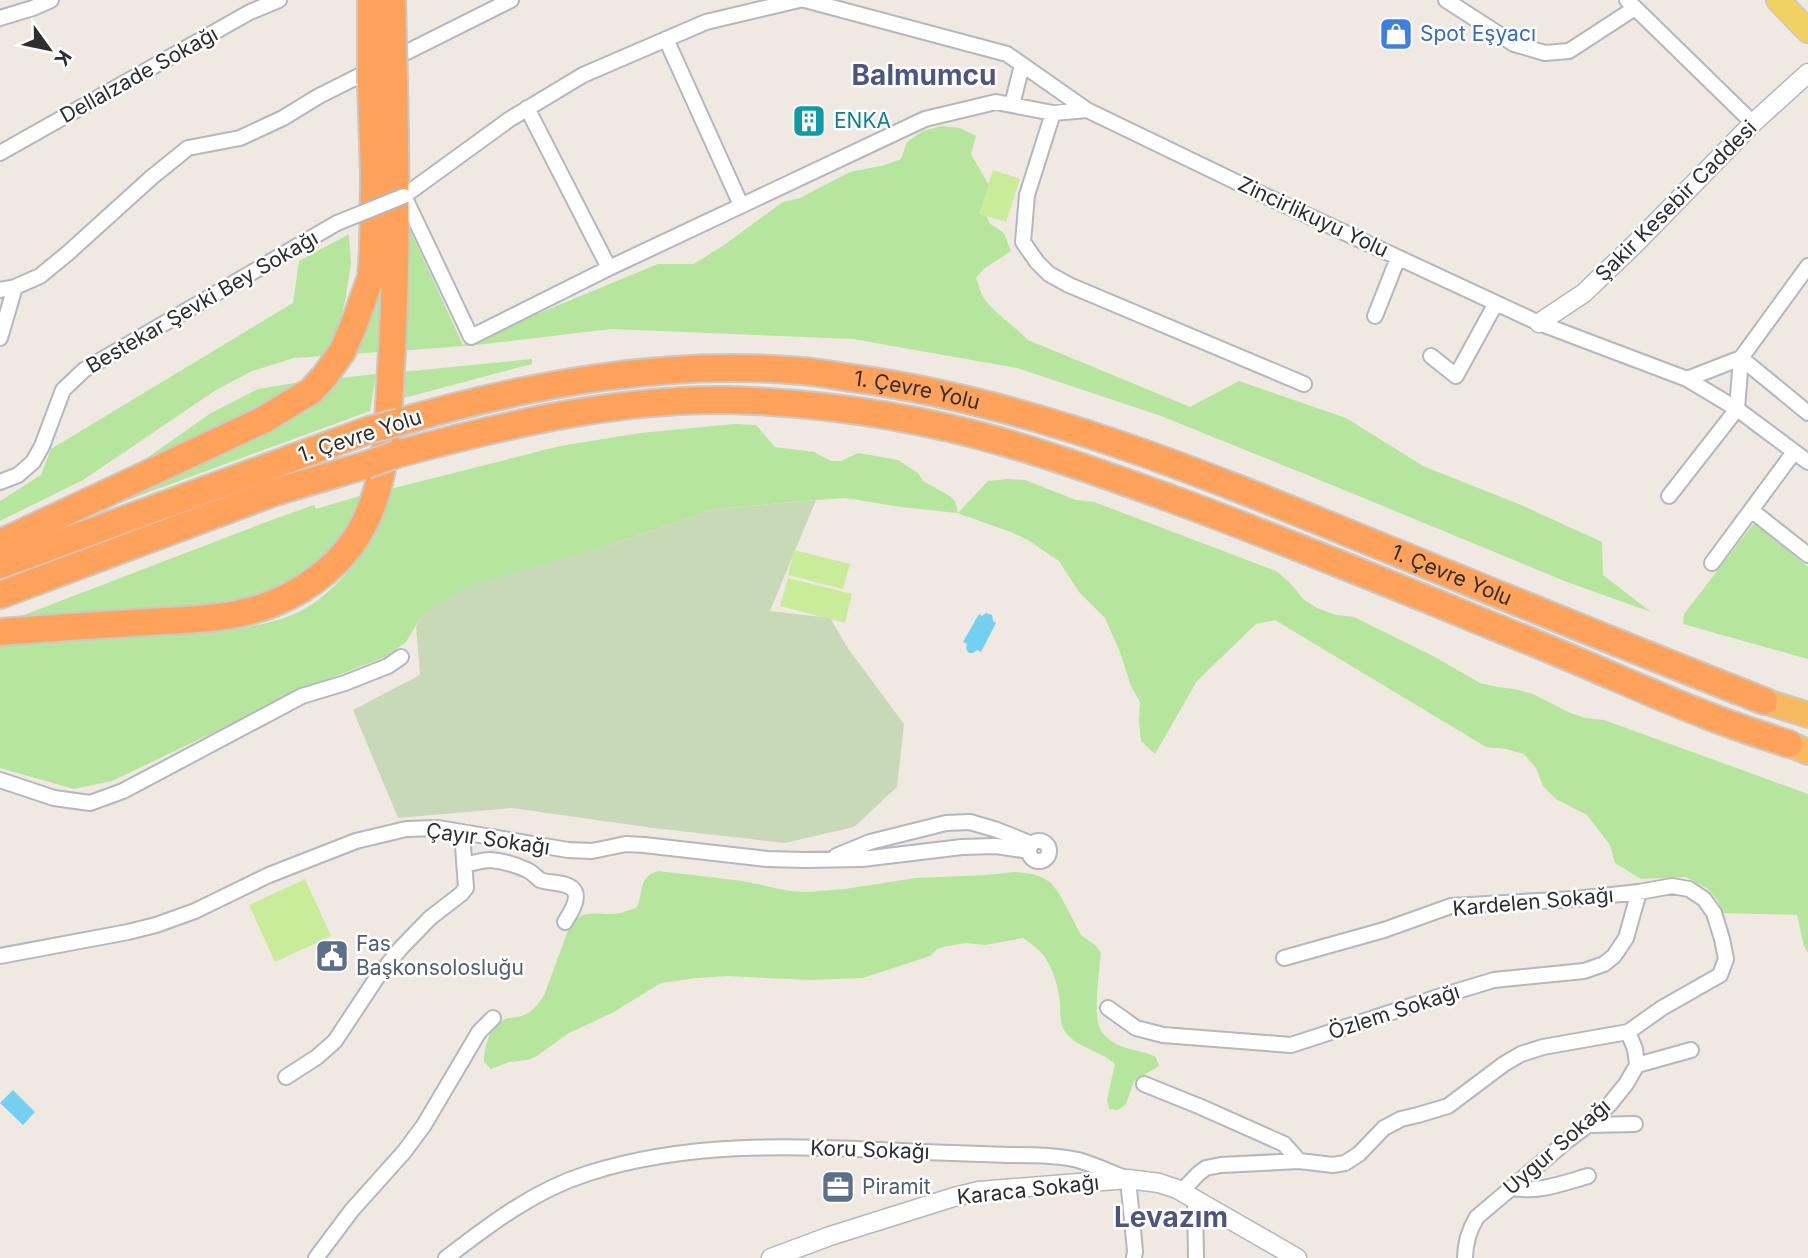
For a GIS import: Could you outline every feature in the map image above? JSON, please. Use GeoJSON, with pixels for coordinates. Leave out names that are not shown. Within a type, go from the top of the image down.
{"type":"FeatureCollection","features":[{"type":"Feature","properties":{"kind":"highway"},"geometry":{"type":"LineString","coordinates":[[0,632],[177,620],[256,609],[299,591],[326,573],[348,549],[364,524],[376,495],[386,436],[393,340],[395,258],[396,166],[371,0]]}},
{"type":"Feature","properties":{"kind":"highway"},"geometry":{"type":"LineString","coordinates":[[0,543],[263,420],[311,391],[324,377],[342,352],[371,277],[374,174],[392,0]]}},
{"type":"Feature","properties":{"kind":"highway","name":"1. Çevre Yolu"},"geometry":{"type":"LineString","coordinates":[[0,565],[369,430],[463,403],[585,378],[643,372],[732,369],[804,371],[935,392],[1076,430],[1223,483],[1764,701],[1808,715]]}},
{"type":"Feature","properties":{"kind":"highway","name":"1. Çevre Yolu"},"geometry":{"type":"LineString","coordinates":[[0,595],[275,492],[472,434],[562,415],[670,403],[724,400],[809,405],[880,414],[1009,443],[1125,482],[1229,520],[1708,716],[1801,749]]}},
{"type":"Feature","properties":{"kind":"main road"},"geometry":{"type":"LineString","coordinates":[[1777,0],[1808,31]]}},
{"type":"Feature","properties":{"kind":"main road"},"geometry":{"type":"LineString","coordinates":[[1799,0],[1808,9]]}},
{"type":"Feature","properties":{"kind":"street"},"geometry":{"type":"LineString","coordinates":[[0,18],[51,0]]}},
{"type":"Feature","properties":{"kind":"street","name":"Dellalzade Sokağı"},"geometry":{"type":"LineString","coordinates":[[0,153],[250,12],[279,0]]}},
{"type":"Feature","properties":{"kind":"street"},"geometry":{"type":"LineString","coordinates":[[0,290],[15,287],[40,276],[188,148],[240,138],[511,0]]}},
{"type":"Feature","properties":{"kind":"street"},"geometry":{"type":"LineString","coordinates":[[799,0],[706,22],[583,75],[510,119],[404,196],[471,337],[609,268],[925,119],[996,102],[1053,113],[1087,110]]}},
{"type":"Feature","properties":{"kind":"street","name":"Zincirlikuyu Yolu"},"geometry":{"type":"LineString","coordinates":[[805,0],[1007,54],[1087,110],[1539,323],[1687,379],[1737,409],[1808,462]]}},
{"type":"Feature","properties":{"kind":"street"},"geometry":{"type":"LineString","coordinates":[[1446,0],[1514,44],[1545,53],[1569,51],[1631,4],[1753,123]]}},
{"type":"Feature","properties":{"kind":"street"},"geometry":{"type":"LineString","coordinates":[[666,39],[741,205]]}},
{"type":"Feature","properties":{"kind":"street"},"geometry":{"type":"LineString","coordinates":[[1012,105],[1022,65]]}},
{"type":"Feature","properties":{"kind":"street","name":"Şakir Kesebir Caddesi"},"geometry":{"type":"LineString","coordinates":[[1539,323],[1584,293],[1753,123],[1808,73]]}},
{"type":"Feature","properties":{"kind":"street"},"geometry":{"type":"LineString","coordinates":[[527,108],[609,268]]}},
{"type":"Feature","properties":{"kind":"street"},"geometry":{"type":"LineString","coordinates":[[1053,113],[1027,195],[1023,242],[1037,262],[1049,274],[1069,285],[1304,384]]}},
{"type":"Feature","properties":{"kind":"street","name":"Bestekar Şevki Bey Sokağı"},"geometry":{"type":"LineString","coordinates":[[0,482],[18,475],[33,462],[42,446],[63,390],[84,370],[337,223],[404,196]]}},
{"type":"Feature","properties":{"kind":"street"},"geometry":{"type":"LineString","coordinates":[[1375,316],[1398,258]]}},
{"type":"Feature","properties":{"kind":"street"},"geometry":{"type":"LineString","coordinates":[[1669,496],[1737,409],[1741,358],[1808,266]]}},
{"type":"Feature","properties":{"kind":"street"},"geometry":{"type":"LineString","coordinates":[[0,338],[15,287]]}},
{"type":"Feature","properties":{"kind":"street"},"geometry":{"type":"LineString","coordinates":[[1431,356],[1456,376],[1496,303]]}},
{"type":"Feature","properties":{"kind":"street"},"geometry":{"type":"LineString","coordinates":[[1687,379],[1741,358]]}},
{"type":"Feature","properties":{"kind":"street"},"geometry":{"type":"LineString","coordinates":[[1741,358],[1808,413]]}},
{"type":"Feature","properties":{"kind":"street"},"geometry":{"type":"LineString","coordinates":[[1712,563],[1794,452]]}},
{"type":"Feature","properties":{"kind":"street"},"geometry":{"type":"LineString","coordinates":[[1751,510],[1808,555]]}},
{"type":"Feature","properties":{"kind":"street"},"geometry":{"type":"LineString","coordinates":[[0,780],[54,799],[90,803],[123,791],[302,696],[345,683],[388,666],[401,657]]}},
{"type":"Feature","properties":{"kind":"street","name":"Çayır Sokağı"},"geometry":{"type":"LineString","coordinates":[[0,956],[156,925],[195,911],[269,875],[356,841],[406,829],[438,828],[592,852],[626,844],[767,859],[828,859],[862,859],[962,847],[1030,847],[997,830],[970,822],[946,823],[870,842],[828,859]]}},
{"type":"Feature","properties":{"kind":"street"},"geometry":{"type":"LineString","coordinates":[[286,1077],[317,1057],[335,1041],[376,979],[400,949],[430,918],[466,888],[462,832]]}},
{"type":"Feature","properties":{"kind":"street"},"geometry":{"type":"LineString","coordinates":[[464,864],[492,860],[530,871],[539,879],[568,886],[576,897],[565,922]]}},
{"type":"Feature","properties":{"kind":"street","name":"Kardelen Sokağı"},"geometry":{"type":"LineString","coordinates":[[1284,958],[1384,930],[1451,906],[1575,899],[1672,886],[1689,890],[1704,899],[1714,913],[1726,959],[1720,975],[1628,1032]]}},
{"type":"Feature","properties":{"kind":"street","name":"Özlem Sokağı"},"geometry":{"type":"LineString","coordinates":[[1108,1008],[1136,1028],[1163,1035],[1291,1045],[1494,980],[1584,971],[1604,964],[1614,956],[1626,938],[1639,892]]}},
{"type":"Feature","properties":{"kind":"street"},"geometry":{"type":"LineString","coordinates":[[316,1258],[352,1210],[425,1125],[479,1032],[493,1018]]}},
{"type":"Feature","properties":{"kind":"street"},"geometry":{"type":"LineString","coordinates":[[1196,1258],[1188,1194],[1198,1174],[1206,1168],[1299,1161],[1333,1165],[1345,1163],[1359,1154],[1384,1128],[1401,1119],[1448,1106],[1521,1054],[1543,1047],[1628,1032],[1635,1049],[1637,1065],[1691,1050]]}},
{"type":"Feature","properties":{"kind":"street","name":"Uygur Sokağı"},"geometry":{"type":"LineString","coordinates":[[1465,1258],[1469,1229],[1477,1217],[1588,1125],[1609,1105],[1637,1065]]}},
{"type":"Feature","properties":{"kind":"street"},"geometry":{"type":"LineString","coordinates":[[1144,1084],[1284,1144],[1299,1161]]}},
{"type":"Feature","properties":{"kind":"street"},"geometry":{"type":"LineString","coordinates":[[1588,1125],[1635,1124]]}},
{"type":"Feature","properties":{"kind":"street","name":"Koru Sokağı"},"geometry":{"type":"LineString","coordinates":[[446,1258],[537,1194],[563,1182],[623,1163],[702,1150],[829,1148],[1064,1157],[1128,1179],[1159,1183],[1188,1194],[1297,1258]]}},
{"type":"Feature","properties":{"kind":"street"},"geometry":{"type":"LineString","coordinates":[[1512,1188],[1540,1189],[1588,1176]]}},
{"type":"Feature","properties":{"kind":"street"},"geometry":{"type":"LineString","coordinates":[[1128,1179],[1135,1258]]}},
{"type":"Feature","properties":{"kind":"street","name":"Karaca Sokağı"},"geometry":{"type":"LineString","coordinates":[[771,1258],[954,1196],[979,1191],[1128,1179]]}},
{"type":"Feature","properties":{"kind":"green space"},"geometry":{"type":"Polygon","coordinates":[[[942,126],[960,128],[976,136],[971,154],[990,187],[984,205],[989,223],[1004,233],[1011,251],[985,268],[976,278],[985,300],[1028,340],[1190,407],[1239,381],[1346,418],[1423,466],[1521,505],[1602,542],[1603,575],[1651,612],[1567,582],[1161,416],[1017,368],[853,339],[611,329],[476,345],[399,351],[405,219],[463,345],[496,329],[658,264],[694,264],[783,202],[800,198],[850,172],[901,159],[907,142],[923,131],[942,126]]]}},
{"type":"Feature","properties":{"kind":"green space"},"geometry":{"type":"Polygon","coordinates":[[[993,170],[1020,179],[1006,222],[979,214],[993,170]]]}},
{"type":"Feature","properties":{"kind":"green space"},"geometry":{"type":"Polygon","coordinates":[[[349,234],[351,264],[345,301],[335,340],[323,356],[294,358],[252,371],[216,390],[83,480],[0,521],[0,501],[41,475],[51,449],[293,303],[299,261],[349,234]]]}},
{"type":"Feature","properties":{"kind":"green space"},"geometry":{"type":"Polygon","coordinates":[[[380,286],[379,352],[353,354],[380,286]]]}},
{"type":"Feature","properties":{"kind":"green space"},"geometry":{"type":"Polygon","coordinates":[[[532,359],[532,364],[400,399],[402,372],[532,359]]]}},
{"type":"Feature","properties":{"kind":"green space"},"geometry":{"type":"Polygon","coordinates":[[[376,374],[370,411],[103,509],[313,404],[341,378],[376,374]]]}},
{"type":"Feature","properties":{"kind":"green space"},"geometry":{"type":"Polygon","coordinates":[[[301,382],[286,396],[117,479],[211,413],[258,389],[301,382]]]}},
{"type":"Feature","properties":{"kind":"green space"},"geometry":{"type":"Polygon","coordinates":[[[734,424],[756,425],[775,447],[814,452],[831,461],[841,461],[858,453],[898,460],[918,473],[923,481],[955,501],[958,513],[988,481],[1007,479],[1025,480],[1076,500],[1094,502],[1276,571],[1303,599],[1317,608],[1336,615],[1354,617],[1433,656],[1480,683],[1533,694],[1568,712],[1585,718],[1604,720],[1808,794],[1808,953],[1797,915],[1723,913],[1718,901],[1708,889],[1686,877],[1641,879],[1615,863],[1610,845],[1587,815],[1556,799],[1543,786],[1536,768],[1524,754],[1486,747],[1275,620],[1256,624],[1197,681],[1155,754],[1141,741],[1140,702],[1131,686],[1105,618],[1079,592],[1059,561],[1011,532],[957,513],[845,498],[715,509],[422,615],[406,642],[385,657],[315,684],[112,781],[74,789],[0,768],[0,645],[72,638],[219,631],[274,621],[305,609],[319,599],[356,562],[382,520],[390,489],[560,446],[641,433],[734,424]]]}},
{"type":"Feature","properties":{"kind":"green space"},"geometry":{"type":"Polygon","coordinates":[[[363,495],[355,516],[324,564],[262,599],[201,607],[16,618],[277,518],[314,505],[316,509],[363,495]]]}},
{"type":"Feature","properties":{"kind":"green space"},"geometry":{"type":"Polygon","coordinates":[[[816,500],[770,611],[830,618],[849,650],[904,724],[897,787],[854,827],[785,843],[512,808],[398,818],[353,710],[420,675],[416,626],[422,615],[467,586],[607,546],[715,509],[816,500]]]}},
{"type":"Feature","properties":{"kind":"green space"},"geometry":{"type":"Polygon","coordinates":[[[1754,523],[1808,567],[1808,659],[1683,624],[1684,614],[1754,523]]]}},
{"type":"Feature","properties":{"kind":"green space"},"geometry":{"type":"Polygon","coordinates":[[[794,550],[850,564],[843,589],[788,575],[794,550]]]}},
{"type":"Feature","properties":{"kind":"green space"},"geometry":{"type":"Polygon","coordinates":[[[788,578],[852,594],[845,623],[780,606],[788,578]]]}},
{"type":"Feature","properties":{"kind":"green space"},"geometry":{"type":"Polygon","coordinates":[[[658,871],[806,892],[916,878],[1015,872],[1041,877],[1050,882],[1059,893],[1081,935],[1101,953],[1097,1011],[1102,1032],[1118,1045],[1156,1057],[1159,1066],[1134,1081],[1126,1104],[1118,1110],[1109,1109],[1107,1100],[1115,1064],[1074,1041],[1064,1030],[1058,991],[1050,966],[1040,951],[1023,938],[985,945],[966,943],[947,946],[937,949],[930,956],[863,978],[810,980],[727,976],[661,983],[612,1013],[567,1034],[537,1056],[491,1069],[484,1062],[492,1031],[505,1019],[520,1017],[538,1004],[545,993],[569,928],[574,922],[584,915],[615,914],[637,907],[644,881],[658,871]]]}},
{"type":"Feature","properties":{"kind":"green space"},"geometry":{"type":"Polygon","coordinates":[[[305,879],[331,936],[275,962],[249,905],[305,879]]]}},
{"type":"Feature","properties":{"kind":"water"},"geometry":{"type":"Polygon","coordinates":[[[986,613],[992,615],[996,623],[981,652],[977,650],[969,653],[967,644],[963,642],[979,614],[982,616],[986,613]]]}},
{"type":"Feature","properties":{"kind":"water"},"geometry":{"type":"Polygon","coordinates":[[[13,1090],[35,1112],[23,1125],[0,1103],[13,1090]]]}},
{"type":"Feature","properties":{"kind":"place","name":"Spot Eşyacı"},"geometry":{"type":"Point","coordinates":[1396,34]}},
{"type":"Feature","properties":{"kind":"place","name":"ENKA"},"geometry":{"type":"Point","coordinates":[809,121]}},
{"type":"Feature","properties":{"kind":"place","name":"Fas Başkonsolosluğu"},"geometry":{"type":"Point","coordinates":[332,956]}},
{"type":"Feature","properties":{"kind":"place","name":"Piramit"},"geometry":{"type":"Point","coordinates":[838,1187]}},
{"type":"Feature","properties":{"kind":"district","name":"Balmumcu"},"geometry":{"type":"Point","coordinates":[924,75]}},
{"type":"Feature","properties":{"kind":"district","name":"Levazım"},"geometry":{"type":"Point","coordinates":[1171,1217]}}]}
